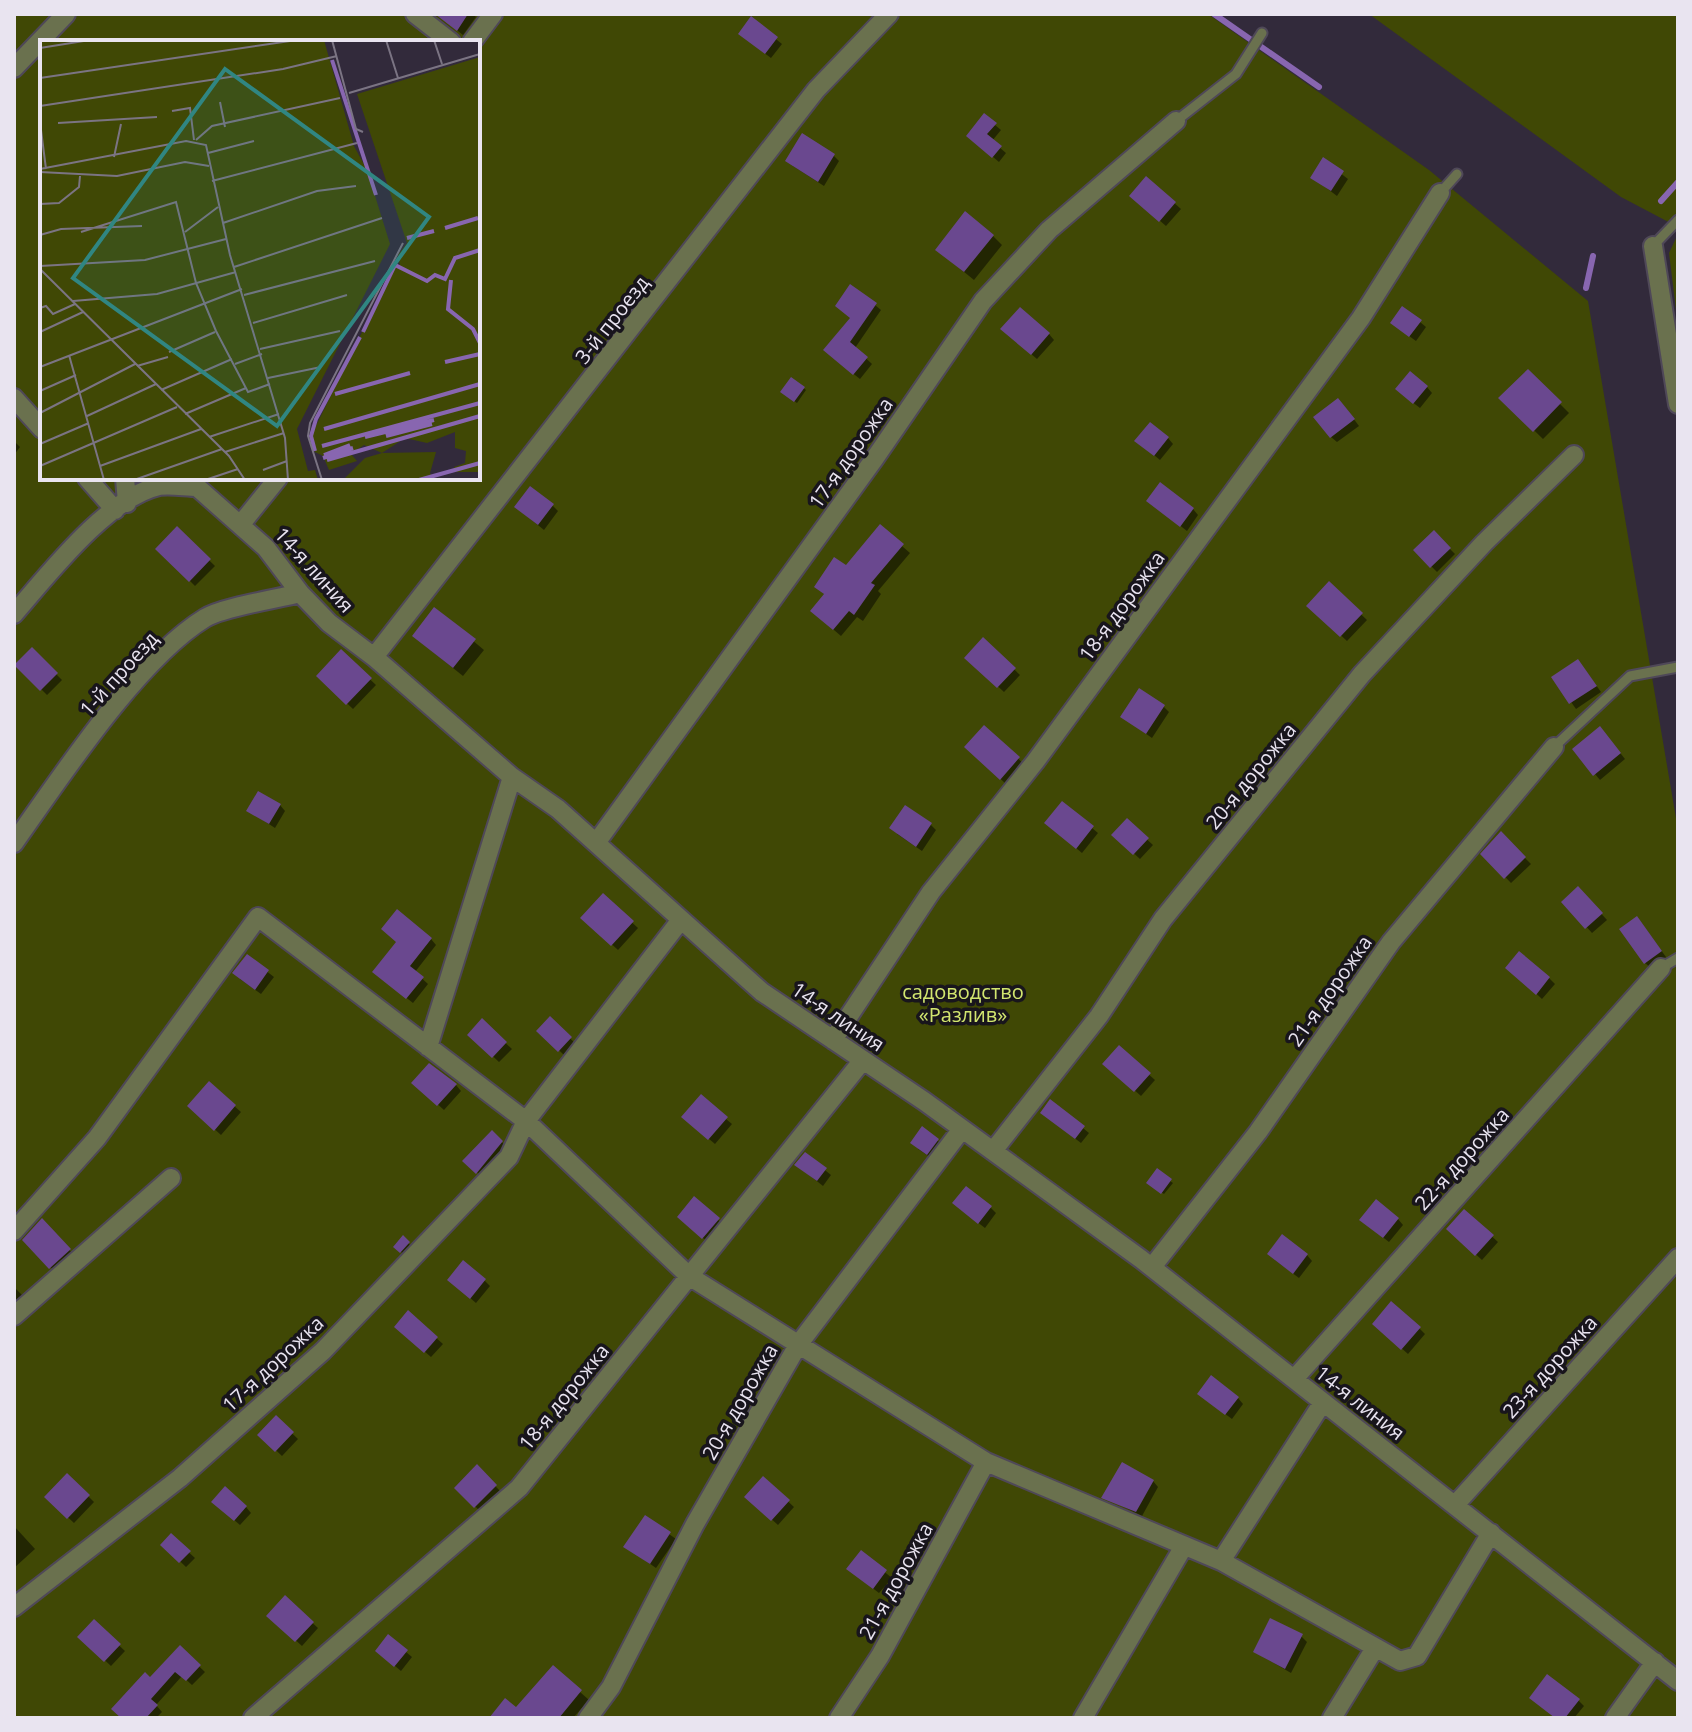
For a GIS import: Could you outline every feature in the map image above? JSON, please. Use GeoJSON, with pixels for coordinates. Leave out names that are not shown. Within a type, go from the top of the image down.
{"type":"FeatureCollection","features":[{"type":"Feature","properties":{"kind":"street"},"geometry":{"type":"LineString","coordinates":[[41,40],[66,14]]}},
{"type":"Feature","properties":{"kind":"street"},"geometry":{"type":"LineString","coordinates":[[415,14],[448,40]]}},
{"type":"Feature","properties":{"kind":"street"},"geometry":{"type":"LineString","coordinates":[[474,40],[493,14]]}},
{"type":"Feature","properties":{"kind":"street","name":"3-й проезд"},"geometry":{"type":"LineString","coordinates":[[374,657],[816,90],[889,14]]}},
{"type":"Feature","properties":{"kind":"street"},"geometry":{"type":"LineString","coordinates":[[14,68],[40,41]]}},
{"type":"Feature","properties":{"kind":"street","name":"17-я дорожка"},"geometry":{"type":"LineString","coordinates":[[596,843],[875,458],[983,301],[1049,230],[1176,121]]}},
{"type":"Feature","properties":{"kind":"street","name":"18-я дорожка"},"geometry":{"type":"LineString","coordinates":[[833,1040],[931,892],[1035,762],[1361,318],[1440,193]]}},
{"type":"Feature","properties":{"kind":"street"},"geometry":{"type":"LineString","coordinates":[[1653,246],[1678,404]]}},
{"type":"Feature","properties":{"kind":"street"},"geometry":{"type":"LineString","coordinates":[[14,398],[40,427]]}},
{"type":"Feature","properties":{"kind":"street","name":"20-я дорожка"},"geometry":{"type":"LineString","coordinates":[[993,1151],[1099,1016],[1163,919],[1362,674],[1484,543],[1574,455]]}},
{"type":"Feature","properties":{"kind":"street"},"geometry":{"type":"LineString","coordinates":[[89,480],[121,506]]}},
{"type":"Feature","properties":{"kind":"street"},"geometry":{"type":"LineString","coordinates":[[121,506],[125,480]]}},
{"type":"Feature","properties":{"kind":"street"},"geometry":{"type":"LineString","coordinates":[[241,524],[276,480]]}},
{"type":"Feature","properties":{"kind":"street","name":"14-я линия"},"geometry":{"type":"LineString","coordinates":[[14,614],[73,547],[121,506],[159,486],[197,487],[266,548],[300,593],[329,623],[374,657],[512,777],[596,843],[762,992],[962,1129],[1152,1267],[1678,1681]]}},
{"type":"Feature","properties":{"kind":"street","name":"1-й проезд"},"geometry":{"type":"LineString","coordinates":[[14,843],[79,753],[154,662],[206,617],[300,593]]}},
{"type":"Feature","properties":{"kind":"street","name":"21-я дорожка"},"geometry":{"type":"LineString","coordinates":[[1152,1267],[1258,1132],[1391,942],[1554,747]]}},
{"type":"Feature","properties":{"kind":"street"},"geometry":{"type":"LineString","coordinates":[[428,1047],[512,777]]}},
{"type":"Feature","properties":{"kind":"street"},"geometry":{"type":"LineString","coordinates":[[14,1231],[97,1138],[258,917],[526,1121],[689,1276],[986,1462],[1221,1561],[1400,1661],[1417,1656],[1491,1533]]}},
{"type":"Feature","properties":{"kind":"street","name":"17-я дорожка"},"geometry":{"type":"LineString","coordinates":[[14,1607],[180,1478],[323,1351],[509,1157],[526,1121],[680,921]]}},
{"type":"Feature","properties":{"kind":"street","name":"22-я дорожка"},"geometry":{"type":"LineString","coordinates":[[1294,1379],[1661,968]]}},
{"type":"Feature","properties":{"kind":"street","name":"18-я дорожка"},"geometry":{"type":"LineString","coordinates":[[253,1718],[519,1488],[863,1060]]}},
{"type":"Feature","properties":{"kind":"street","name":"20-я дорожка"},"geometry":{"type":"LineString","coordinates":[[588,1718],[611,1687],[695,1524],[798,1345],[962,1129]]}},
{"type":"Feature","properties":{"kind":"street"},"geometry":{"type":"LineString","coordinates":[[14,1316],[171,1178]]}},
{"type":"Feature","properties":{"kind":"street","name":"23-я дорожка"},"geometry":{"type":"LineString","coordinates":[[1455,1505],[1678,1258]]}},
{"type":"Feature","properties":{"kind":"street"},"geometry":{"type":"LineString","coordinates":[[1221,1561],[1323,1402]]}},
{"type":"Feature","properties":{"kind":"street","name":"21-я дорожка"},"geometry":{"type":"LineString","coordinates":[[839,1718],[880,1656],[986,1462]]}},
{"type":"Feature","properties":{"kind":"street"},"geometry":{"type":"LineString","coordinates":[[1083,1718],[1184,1546]]}},
{"type":"Feature","properties":{"kind":"street"},"geometry":{"type":"LineString","coordinates":[[1332,1718],[1375,1648]]}},
{"type":"Feature","properties":{"kind":"street"},"geometry":{"type":"LineString","coordinates":[[1615,1718],[1655,1662]]}},
{"type":"Feature","properties":{"kind":"lane"},"geometry":{"type":"LineString","coordinates":[[1176,121],[1236,74],[1260,36]]}},
{"type":"Feature","properties":{"kind":"lane"},"geometry":{"type":"LineString","coordinates":[[1440,193],[1457,174]]}},
{"type":"Feature","properties":{"kind":"lane"},"geometry":{"type":"LineString","coordinates":[[1653,246],[1678,220]]}},
{"type":"Feature","properties":{"kind":"lane"},"geometry":{"type":"LineString","coordinates":[[1554,747],[1630,676],[1678,667]]}},
{"type":"Feature","properties":{"kind":"lane"},"geometry":{"type":"LineString","coordinates":[[1661,968],[1678,958]]}},
{"type":"Feature","properties":{"kind":"green space","name":"садоводство «Разлив»"},"geometry":{"type":"Polygon","coordinates":[[[14,14],[1208,14],[1429,170],[1588,301],[1678,830],[1678,1718],[14,1718],[14,14]]]}},
{"type":"Feature","properties":{"kind":"green space"},"geometry":{"type":"Polygon","coordinates":[[[1369,14],[1678,14],[1678,227],[1621,197],[1369,14]]]}},
{"type":"Feature","properties":{"kind":"green space"},"geometry":{"type":"Polygon","coordinates":[[[1678,234],[1678,326],[1669,253],[1678,234]]]}},
{"type":"Feature","properties":{"kind":"building"},"geometry":{"type":"Polygon","coordinates":[[[435,14],[468,14],[457,31],[435,14]]]}},
{"type":"Feature","properties":{"kind":"building"},"geometry":{"type":"Polygon","coordinates":[[[751,16],[778,37],[765,54],[738,34],[751,16]]]}},
{"type":"Feature","properties":{"kind":"building"},"geometry":{"type":"Polygon","coordinates":[[[984,113],[997,123],[987,134],[1002,146],[992,158],[966,136],[984,113]]]}},
{"type":"Feature","properties":{"kind":"building"},"geometry":{"type":"Polygon","coordinates":[[[802,133],[835,154],[818,182],[785,161],[802,133]]]}},
{"type":"Feature","properties":{"kind":"building"},"geometry":{"type":"Polygon","coordinates":[[[1323,157],[1344,171],[1331,191],[1310,178],[1323,157]]]}},
{"type":"Feature","properties":{"kind":"building"},"geometry":{"type":"Polygon","coordinates":[[[1146,176],[1176,202],[1159,222],[1129,196],[1146,176]]]}},
{"type":"Feature","properties":{"kind":"building"},"geometry":{"type":"Polygon","coordinates":[[[965,211],[994,235],[964,272],[935,250],[965,211]]]}},
{"type":"Feature","properties":{"kind":"building"},"geometry":{"type":"Polygon","coordinates":[[[850,284],[877,303],[850,342],[868,357],[853,375],[823,350],[850,318],[835,306],[850,284]]]}},
{"type":"Feature","properties":{"kind":"building"},"geometry":{"type":"Polygon","coordinates":[[[1402,306],[1422,320],[1409,337],[1390,323],[1402,306]]]}},
{"type":"Feature","properties":{"kind":"building"},"geometry":{"type":"Polygon","coordinates":[[[1020,307],[1050,333],[1031,355],[1000,329],[1020,307]]]}},
{"type":"Feature","properties":{"kind":"building"},"geometry":{"type":"Polygon","coordinates":[[[1528,369],[1562,402],[1533,432],[1498,398],[1528,369]]]}},
{"type":"Feature","properties":{"kind":"building"},"geometry":{"type":"Polygon","coordinates":[[[1410,371],[1428,386],[1413,404],[1395,389],[1410,371]]]}},
{"type":"Feature","properties":{"kind":"building"},"geometry":{"type":"Polygon","coordinates":[[[791,377],[805,387],[794,402],[780,392],[791,377]]]}},
{"type":"Feature","properties":{"kind":"building"},"geometry":{"type":"Polygon","coordinates":[[[1338,398],[1355,419],[1330,438],[1313,417],[1338,398]]]}},
{"type":"Feature","properties":{"kind":"building"},"geometry":{"type":"Polygon","coordinates":[[[1150,422],[1169,437],[1154,456],[1134,441],[1150,422]]]}},
{"type":"Feature","properties":{"kind":"building"},"geometry":{"type":"Polygon","coordinates":[[[1160,482],[1194,508],[1180,527],[1146,501],[1160,482]]]}},
{"type":"Feature","properties":{"kind":"building"},"geometry":{"type":"Polygon","coordinates":[[[530,486],[554,504],[538,525],[514,507],[530,486]]]}},
{"type":"Feature","properties":{"kind":"building"},"geometry":{"type":"Polygon","coordinates":[[[880,524],[904,544],[871,583],[875,585],[854,615],[849,611],[833,630],[810,611],[824,594],[814,587],[834,557],[846,565],[880,524]]]}},
{"type":"Feature","properties":{"kind":"building"},"geometry":{"type":"Polygon","coordinates":[[[177,526],[211,559],[189,582],[155,549],[177,526]]]}},
{"type":"Feature","properties":{"kind":"building"},"geometry":{"type":"Polygon","coordinates":[[[1434,530],[1451,548],[1430,568],[1413,550],[1434,530]]]}},
{"type":"Feature","properties":{"kind":"building"},"geometry":{"type":"Polygon","coordinates":[[[1329,581],[1363,613],[1340,637],[1306,606],[1329,581]]]}},
{"type":"Feature","properties":{"kind":"building"},"geometry":{"type":"Polygon","coordinates":[[[434,607],[476,639],[453,668],[412,636],[434,607]]]}},
{"type":"Feature","properties":{"kind":"building"},"geometry":{"type":"Polygon","coordinates":[[[983,637],[1016,668],[997,688],[964,658],[983,637]]]}},
{"type":"Feature","properties":{"kind":"building"},"geometry":{"type":"Polygon","coordinates":[[[32,647],[58,673],[40,691],[14,665],[32,647]]]}},
{"type":"Feature","properties":{"kind":"building"},"geometry":{"type":"Polygon","coordinates":[[[341,649],[372,678],[346,705],[316,676],[341,649]]]}},
{"type":"Feature","properties":{"kind":"building"},"geometry":{"type":"Polygon","coordinates":[[[1578,659],[1597,686],[1569,704],[1551,677],[1578,659]]]}},
{"type":"Feature","properties":{"kind":"building"},"geometry":{"type":"Polygon","coordinates":[[[1139,688],[1165,705],[1146,734],[1120,717],[1139,688]]]}},
{"type":"Feature","properties":{"kind":"building"},"geometry":{"type":"Polygon","coordinates":[[[984,725],[1020,757],[1000,780],[964,747],[984,725]]]}},
{"type":"Feature","properties":{"kind":"building"},"geometry":{"type":"Polygon","coordinates":[[[1600,726],[1621,753],[1593,776],[1572,749],[1600,726]]]}},
{"type":"Feature","properties":{"kind":"building"},"geometry":{"type":"Polygon","coordinates":[[[258,791],[281,804],[269,824],[246,811],[258,791]]]}},
{"type":"Feature","properties":{"kind":"building"},"geometry":{"type":"Polygon","coordinates":[[[1062,801],[1094,826],[1076,849],[1044,823],[1062,801]]]}},
{"type":"Feature","properties":{"kind":"building"},"geometry":{"type":"Polygon","coordinates":[[[905,805],[932,823],[916,847],[889,828],[905,805]]]}},
{"type":"Feature","properties":{"kind":"building"},"geometry":{"type":"Polygon","coordinates":[[[1127,818],[1149,838],[1133,855],[1111,835],[1127,818]]]}},
{"type":"Feature","properties":{"kind":"building"},"geometry":{"type":"Polygon","coordinates":[[[1501,831],[1526,857],[1504,879],[1480,854],[1501,831]]]}},
{"type":"Feature","properties":{"kind":"building"},"geometry":{"type":"Polygon","coordinates":[[[1578,886],[1603,913],[1585,929],[1561,902],[1578,886]]]}},
{"type":"Feature","properties":{"kind":"building"},"geometry":{"type":"Polygon","coordinates":[[[603,893],[634,921],[611,946],[580,918],[603,893]]]}},
{"type":"Feature","properties":{"kind":"building"},"geometry":{"type":"Polygon","coordinates":[[[397,909],[432,938],[410,966],[424,977],[406,999],[372,972],[396,942],[381,929],[397,909]]]}},
{"type":"Feature","properties":{"kind":"building"},"geometry":{"type":"Polygon","coordinates":[[[1637,916],[1662,951],[1644,964],[1619,929],[1637,916]]]}},
{"type":"Feature","properties":{"kind":"building"},"geometry":{"type":"Polygon","coordinates":[[[1519,951],[1550,977],[1536,995],[1505,968],[1519,951]]]}},
{"type":"Feature","properties":{"kind":"building"},"geometry":{"type":"Polygon","coordinates":[[[247,954],[269,970],[255,990],[232,973],[247,954]]]}},
{"type":"Feature","properties":{"kind":"building"},"geometry":{"type":"Polygon","coordinates":[[[550,1016],[572,1037],[558,1052],[536,1031],[550,1016]]]}},
{"type":"Feature","properties":{"kind":"building"},"geometry":{"type":"Polygon","coordinates":[[[482,1018],[507,1042],[492,1058],[467,1035],[482,1018]]]}},
{"type":"Feature","properties":{"kind":"building"},"geometry":{"type":"Polygon","coordinates":[[[1119,1045],[1151,1073],[1134,1092],[1102,1064],[1119,1045]]]}},
{"type":"Feature","properties":{"kind":"building"},"geometry":{"type":"Polygon","coordinates":[[[429,1063],[457,1084],[437,1106],[411,1083],[429,1063]]]}},
{"type":"Feature","properties":{"kind":"building"},"geometry":{"type":"Polygon","coordinates":[[[209,1081],[236,1105],[214,1131],[187,1106],[209,1081]]]}},
{"type":"Feature","properties":{"kind":"building"},"geometry":{"type":"Polygon","coordinates":[[[701,1094],[728,1117],[708,1140],[681,1117],[701,1094]]]}},
{"type":"Feature","properties":{"kind":"building"},"geometry":{"type":"Polygon","coordinates":[[[1050,1099],[1085,1126],[1075,1139],[1040,1113],[1050,1099]]]}},
{"type":"Feature","properties":{"kind":"building"},"geometry":{"type":"Polygon","coordinates":[[[922,1126],[939,1139],[927,1155],[910,1143],[922,1126]]]}},
{"type":"Feature","properties":{"kind":"building"},"geometry":{"type":"Polygon","coordinates":[[[492,1130],[503,1141],[476,1174],[462,1161],[492,1130]]]}},
{"type":"Feature","properties":{"kind":"building"},"geometry":{"type":"Polygon","coordinates":[[[805,1152],[827,1168],[817,1181],[794,1165],[805,1152]]]}},
{"type":"Feature","properties":{"kind":"building"},"geometry":{"type":"Polygon","coordinates":[[[1157,1168],[1172,1179],[1161,1194],[1146,1183],[1157,1168]]]}},
{"type":"Feature","properties":{"kind":"building"},"geometry":{"type":"Polygon","coordinates":[[[966,1186],[992,1206],[978,1224],[952,1203],[966,1186]]]}},
{"type":"Feature","properties":{"kind":"building"},"geometry":{"type":"Polygon","coordinates":[[[694,1196],[720,1218],[702,1239],[677,1217],[694,1196]]]}},
{"type":"Feature","properties":{"kind":"building"},"geometry":{"type":"Polygon","coordinates":[[[1376,1199],[1399,1218],[1383,1238],[1359,1220],[1376,1199]]]}},
{"type":"Feature","properties":{"kind":"building"},"geometry":{"type":"Polygon","coordinates":[[[1464,1209],[1494,1235],[1475,1256],[1446,1229],[1464,1209]]]}},
{"type":"Feature","properties":{"kind":"building"},"geometry":{"type":"Polygon","coordinates":[[[42,1218],[71,1249],[49,1269],[22,1240],[42,1218]]]}},
{"type":"Feature","properties":{"kind":"building"},"geometry":{"type":"Polygon","coordinates":[[[1282,1234],[1308,1254],[1293,1274],[1267,1254],[1282,1234]]]}},
{"type":"Feature","properties":{"kind":"building"},"geometry":{"type":"Polygon","coordinates":[[[403,1235],[410,1242],[400,1253],[393,1247],[403,1235]]]}},
{"type":"Feature","properties":{"kind":"building"},"geometry":{"type":"Polygon","coordinates":[[[463,1260],[486,1279],[470,1299],[447,1280],[463,1260]]]}},
{"type":"Feature","properties":{"kind":"building"},"geometry":{"type":"Polygon","coordinates":[[[1391,1301],[1421,1327],[1401,1350],[1372,1324],[1391,1301]]]}},
{"type":"Feature","properties":{"kind":"building"},"geometry":{"type":"Polygon","coordinates":[[[408,1310],[438,1337],[424,1353],[394,1327],[408,1310]]]}},
{"type":"Feature","properties":{"kind":"building"},"geometry":{"type":"Polygon","coordinates":[[[1211,1375],[1239,1397],[1225,1415],[1197,1394],[1211,1375]]]}},
{"type":"Feature","properties":{"kind":"building"},"geometry":{"type":"Polygon","coordinates":[[[276,1415],[294,1432],[275,1452],[257,1435],[276,1415]]]}},
{"type":"Feature","properties":{"kind":"building"},"geometry":{"type":"Polygon","coordinates":[[[1122,1462],[1154,1480],[1136,1512],[1101,1498],[1122,1462]]]}},
{"type":"Feature","properties":{"kind":"building"},"geometry":{"type":"Polygon","coordinates":[[[477,1464],[497,1485],[474,1508],[454,1488],[477,1464]]]}},
{"type":"Feature","properties":{"kind":"building"},"geometry":{"type":"Polygon","coordinates":[[[67,1473],[90,1495],[67,1519],[44,1497],[67,1473]]]}},
{"type":"Feature","properties":{"kind":"building"},"geometry":{"type":"Polygon","coordinates":[[[763,1476],[790,1500],[771,1521],[744,1497],[763,1476]]]}},
{"type":"Feature","properties":{"kind":"building"},"geometry":{"type":"Polygon","coordinates":[[[225,1486],[247,1506],[234,1521],[211,1502],[225,1486]]]}},
{"type":"Feature","properties":{"kind":"building"},"geometry":{"type":"Polygon","coordinates":[[[645,1515],[671,1532],[650,1564],[623,1547],[645,1515]]]}},
{"type":"Feature","properties":{"kind":"building"},"geometry":{"type":"Polygon","coordinates":[[[171,1533],[191,1551],[179,1563],[160,1545],[171,1533]]]}},
{"type":"Feature","properties":{"kind":"building"},"geometry":{"type":"Polygon","coordinates":[[[861,1550],[887,1570],[873,1589],[846,1569],[861,1550]]]}},
{"type":"Feature","properties":{"kind":"building"},"geometry":{"type":"Polygon","coordinates":[[[285,1595],[314,1622],[295,1642],[266,1616],[285,1595]]]}},
{"type":"Feature","properties":{"kind":"building"},"geometry":{"type":"Polygon","coordinates":[[[1270,1618],[1303,1634],[1285,1669],[1253,1652],[1270,1618]]]}},
{"type":"Feature","properties":{"kind":"building"},"geometry":{"type":"Polygon","coordinates":[[[94,1619],[121,1644],[104,1662],[77,1637],[94,1619]]]}},
{"type":"Feature","properties":{"kind":"building"},"geometry":{"type":"Polygon","coordinates":[[[388,1634],[408,1650],[394,1667],[375,1651],[388,1634]]]}},
{"type":"Feature","properties":{"kind":"building"},"geometry":{"type":"Polygon","coordinates":[[[180,1645],[201,1665],[186,1681],[175,1672],[151,1699],[158,1705],[146,1718],[121,1718],[111,1709],[145,1672],[150,1677],[180,1645]]]}},
{"type":"Feature","properties":{"kind":"building"},"geometry":{"type":"Polygon","coordinates":[[[553,1665],[582,1690],[559,1718],[489,1718],[505,1698],[516,1707],[553,1665]]]}},
{"type":"Feature","properties":{"kind":"building"},"geometry":{"type":"Polygon","coordinates":[[[1547,1674],[1580,1699],[1565,1718],[1555,1718],[1529,1698],[1547,1674]]]}},
{"type":"Feature","properties":{"kind":"waterway"},"geometry":{"type":"LineString","coordinates":[[1214,14],[1319,87]]}},
{"type":"Feature","properties":{"kind":"waterway"},"geometry":{"type":"LineString","coordinates":[[1661,201],[1678,182]]}},
{"type":"Feature","properties":{"kind":"waterway"},"geometry":{"type":"LineString","coordinates":[[1586,288],[1593,256]]}}]}
